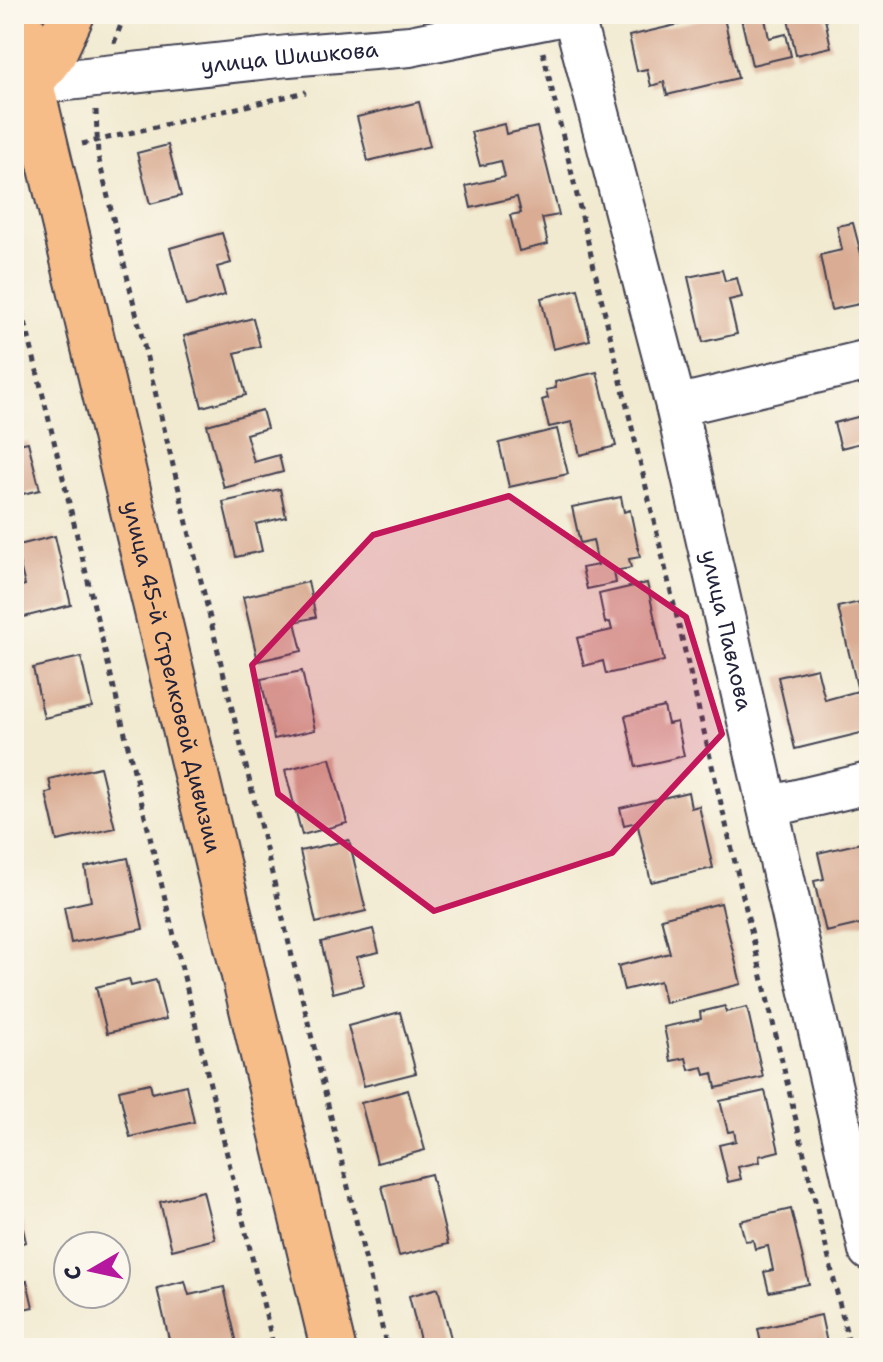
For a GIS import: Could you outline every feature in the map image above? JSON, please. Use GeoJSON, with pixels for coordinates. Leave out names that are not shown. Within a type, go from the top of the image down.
{"type":"FeatureCollection","features":[{"type":"Feature","properties":{"kind":"main road"},"geometry":{"type":"LineString","coordinates":[[23,92],[54,53],[72,14]]}},
{"type":"Feature","properties":{"kind":"main road","name":"улица 45-й Стрелковой Дивизии"},"geometry":{"type":"LineString","coordinates":[[24,30],[23,92],[333,1348]]}},
{"type":"Feature","properties":{"kind":"street","name":"улица Шишкова"},"geometry":{"type":"LineString","coordinates":[[23,92],[102,76],[410,46],[570,14]]}},
{"type":"Feature","properties":{"kind":"street","name":"улица Павлова"},"geometry":{"type":"LineString","coordinates":[[570,14],[577,29],[676,406],[864,1209],[869,1250]]}},
{"type":"Feature","properties":{"kind":"street"},"geometry":{"type":"LineString","coordinates":[[676,406],[869,360]]}},
{"type":"Feature","properties":{"kind":"street"},"geometry":{"type":"LineString","coordinates":[[768,807],[869,783]]}},
{"type":"Feature","properties":{"kind":"path"},"geometry":{"type":"LineString","coordinates":[[543,51],[850,1348]]}},
{"type":"Feature","properties":{"kind":"path"},"geometry":{"type":"LineString","coordinates":[[102,76],[96,112],[98,156],[387,1348]]}},
{"type":"Feature","properties":{"kind":"path"},"geometry":{"type":"LineString","coordinates":[[14,276],[274,1348]]}},
{"type":"Feature","properties":{"kind":"highlighted area"},"geometry":{"type":"Polygon","coordinates":[[[509,496],[686,617],[722,734],[612,853],[434,911],[278,794],[252,665],[373,535],[509,496]]]}},
{"type":"Feature","properties":{"kind":"building"},"geometry":{"type":"Polygon","coordinates":[[[723,14],[738,78],[667,95],[664,82],[651,86],[647,69],[637,71],[629,36],[723,14]]]}},
{"type":"Feature","properties":{"kind":"building"},"geometry":{"type":"Polygon","coordinates":[[[740,14],[764,14],[769,38],[786,34],[791,56],[752,65],[740,14]]]}},
{"type":"Feature","properties":{"kind":"building"},"geometry":{"type":"Polygon","coordinates":[[[787,14],[824,14],[831,47],[796,55],[787,14]]]}},
{"type":"Feature","properties":{"kind":"building"},"geometry":{"type":"Polygon","coordinates":[[[419,102],[430,146],[368,161],[357,117],[419,102]]]}},
{"type":"Feature","properties":{"kind":"building"},"geometry":{"type":"Polygon","coordinates":[[[504,124],[506,134],[537,127],[559,215],[542,218],[548,244],[519,251],[510,215],[521,213],[517,197],[471,208],[466,186],[505,177],[501,161],[480,166],[471,132],[504,124]]]}},
{"type":"Feature","properties":{"kind":"building"},"geometry":{"type":"Polygon","coordinates":[[[168,145],[181,196],[150,204],[137,153],[168,145]]]}},
{"type":"Feature","properties":{"kind":"building"},"geometry":{"type":"Polygon","coordinates":[[[853,223],[869,284],[869,302],[831,310],[820,255],[842,250],[837,226],[853,223]]]}},
{"type":"Feature","properties":{"kind":"building"},"geometry":{"type":"Polygon","coordinates":[[[222,233],[231,263],[217,267],[225,295],[186,306],[170,248],[222,233]]]}},
{"type":"Feature","properties":{"kind":"building"},"geometry":{"type":"Polygon","coordinates":[[[722,270],[725,281],[737,278],[742,297],[729,300],[737,334],[703,342],[688,277],[722,270]]]}},
{"type":"Feature","properties":{"kind":"building"},"geometry":{"type":"Polygon","coordinates":[[[578,289],[590,340],[553,349],[541,298],[578,289]]]}},
{"type":"Feature","properties":{"kind":"building"},"geometry":{"type":"Polygon","coordinates":[[[253,318],[260,346],[235,353],[246,395],[202,407],[184,336],[253,318]]]}},
{"type":"Feature","properties":{"kind":"building"},"geometry":{"type":"Polygon","coordinates":[[[597,372],[616,446],[580,455],[572,422],[549,427],[542,400],[548,398],[546,390],[556,388],[555,382],[597,372]]]}},
{"type":"Feature","properties":{"kind":"building"},"geometry":{"type":"Polygon","coordinates":[[[262,410],[267,428],[246,434],[254,462],[279,455],[283,472],[224,488],[207,425],[262,410]]]}},
{"type":"Feature","properties":{"kind":"building"},"geometry":{"type":"Polygon","coordinates":[[[869,414],[869,441],[841,448],[834,423],[869,414]]]}},
{"type":"Feature","properties":{"kind":"building"},"geometry":{"type":"Polygon","coordinates":[[[557,429],[568,474],[509,487],[499,443],[557,429]]]}},
{"type":"Feature","properties":{"kind":"building"},"geometry":{"type":"Polygon","coordinates":[[[28,442],[40,490],[14,496],[14,445],[28,442]]]}},
{"type":"Feature","properties":{"kind":"building"},"geometry":{"type":"Polygon","coordinates":[[[280,489],[286,517],[256,524],[262,551],[236,557],[223,502],[280,489]]]}},
{"type":"Feature","properties":{"kind":"building"},"geometry":{"type":"Polygon","coordinates":[[[621,497],[624,512],[630,510],[640,557],[629,559],[631,568],[614,571],[616,583],[587,589],[582,568],[598,565],[593,540],[580,543],[572,507],[621,497]]]}},
{"type":"Feature","properties":{"kind":"building"},"geometry":{"type":"Polygon","coordinates":[[[55,536],[71,605],[16,619],[14,588],[25,585],[15,546],[55,536]]]}},
{"type":"Feature","properties":{"kind":"building"},"geometry":{"type":"Polygon","coordinates":[[[308,582],[316,617],[295,622],[302,651],[258,661],[243,597],[308,582]]]}},
{"type":"Feature","properties":{"kind":"building"},"geometry":{"type":"Polygon","coordinates":[[[647,583],[664,661],[606,674],[603,661],[584,666],[577,638],[612,630],[610,622],[605,623],[599,594],[647,583]]]}},
{"type":"Feature","properties":{"kind":"building"},"geometry":{"type":"Polygon","coordinates":[[[869,600],[869,731],[795,749],[778,677],[817,668],[825,700],[858,691],[838,607],[869,600]]]}},
{"type":"Feature","properties":{"kind":"building"},"geometry":{"type":"Polygon","coordinates":[[[81,657],[92,707],[44,718],[33,668],[81,657]]]}},
{"type":"Feature","properties":{"kind":"building"},"geometry":{"type":"Polygon","coordinates":[[[302,671],[315,730],[274,739],[261,679],[302,671]]]}},
{"type":"Feature","properties":{"kind":"building"},"geometry":{"type":"Polygon","coordinates":[[[664,707],[668,724],[677,722],[684,756],[636,767],[625,716],[664,707]]]}},
{"type":"Feature","properties":{"kind":"building"},"geometry":{"type":"Polygon","coordinates":[[[330,758],[347,823],[302,835],[285,770],[330,758]]]}},
{"type":"Feature","properties":{"kind":"building"},"geometry":{"type":"Polygon","coordinates":[[[100,767],[115,828],[57,841],[46,793],[52,792],[49,779],[100,767]]]}},
{"type":"Feature","properties":{"kind":"building"},"geometry":{"type":"Polygon","coordinates":[[[688,792],[691,808],[699,806],[713,868],[651,882],[637,822],[624,825],[620,808],[688,792]]]}},
{"type":"Feature","properties":{"kind":"building"},"geometry":{"type":"Polygon","coordinates":[[[349,840],[366,911],[316,923],[300,851],[349,840]]]}},
{"type":"Feature","properties":{"kind":"building"},"geometry":{"type":"Polygon","coordinates":[[[869,841],[869,922],[826,932],[814,881],[824,879],[818,853],[869,841]]]}},
{"type":"Feature","properties":{"kind":"building"},"geometry":{"type":"Polygon","coordinates":[[[128,858],[143,929],[71,943],[64,907],[91,901],[85,867],[128,858]]]}},
{"type":"Feature","properties":{"kind":"building"},"geometry":{"type":"Polygon","coordinates":[[[721,903],[741,984],[665,1003],[660,981],[624,990],[618,966],[670,953],[661,918],[721,903]]]}},
{"type":"Feature","properties":{"kind":"building"},"geometry":{"type":"Polygon","coordinates":[[[373,929],[379,952],[357,957],[364,985],[333,993],[321,942],[373,929]]]}},
{"type":"Feature","properties":{"kind":"building"},"geometry":{"type":"Polygon","coordinates":[[[129,979],[131,986],[156,980],[166,1019],[107,1033],[96,987],[129,979]]]}},
{"type":"Feature","properties":{"kind":"building"},"geometry":{"type":"Polygon","coordinates":[[[725,1006],[726,1012],[747,1007],[763,1077],[716,1088],[713,1073],[705,1075],[703,1067],[689,1070],[686,1058],[671,1061],[664,1027],[701,1019],[700,1012],[725,1006]]]}},
{"type":"Feature","properties":{"kind":"building"},"geometry":{"type":"Polygon","coordinates":[[[400,1012],[416,1073],[364,1086],[348,1026],[400,1012]]]}},
{"type":"Feature","properties":{"kind":"building"},"geometry":{"type":"Polygon","coordinates":[[[150,1083],[152,1093],[186,1085],[194,1122],[130,1137],[119,1090],[150,1083]]]}},
{"type":"Feature","properties":{"kind":"building"},"geometry":{"type":"Polygon","coordinates":[[[408,1090],[425,1150],[377,1163],[361,1103],[408,1090]]]}},
{"type":"Feature","properties":{"kind":"building"},"geometry":{"type":"Polygon","coordinates":[[[765,1091],[779,1151],[759,1156],[760,1162],[738,1167],[741,1179],[728,1182],[719,1145],[736,1141],[734,1131],[728,1132],[720,1101],[765,1091]]]}},
{"type":"Feature","properties":{"kind":"building"},"geometry":{"type":"Polygon","coordinates":[[[431,1174],[448,1244],[399,1256],[382,1186],[431,1174]]]}},
{"type":"Feature","properties":{"kind":"building"},"geometry":{"type":"Polygon","coordinates":[[[203,1191],[215,1239],[172,1250],[160,1202],[203,1191]]]}},
{"type":"Feature","properties":{"kind":"building"},"geometry":{"type":"Polygon","coordinates":[[[18,1207],[26,1242],[14,1245],[14,1208],[18,1207]]]}},
{"type":"Feature","properties":{"kind":"building"},"geometry":{"type":"Polygon","coordinates":[[[791,1209],[809,1284],[769,1292],[764,1272],[773,1270],[768,1246],[755,1249],[753,1240],[745,1241],[740,1221],[791,1209]]]}},
{"type":"Feature","properties":{"kind":"building"},"geometry":{"type":"Polygon","coordinates":[[[27,1281],[33,1307],[14,1311],[14,1284],[27,1281]]]}},
{"type":"Feature","properties":{"kind":"building"},"geometry":{"type":"Polygon","coordinates":[[[185,1281],[189,1295],[224,1287],[238,1348],[171,1348],[157,1288],[185,1281]]]}},
{"type":"Feature","properties":{"kind":"building"},"geometry":{"type":"Polygon","coordinates":[[[438,1288],[453,1346],[422,1348],[409,1296],[438,1288]]]}},
{"type":"Feature","properties":{"kind":"building"},"geometry":{"type":"Polygon","coordinates":[[[821,1315],[828,1348],[745,1348],[761,1343],[758,1329],[821,1315]]]}},
{"type":"Feature","properties":{"kind":"building"},"geometry":{"type":"Polygon","coordinates":[[[21,1330],[26,1348],[14,1348],[14,1332],[21,1330]]]}}]}
